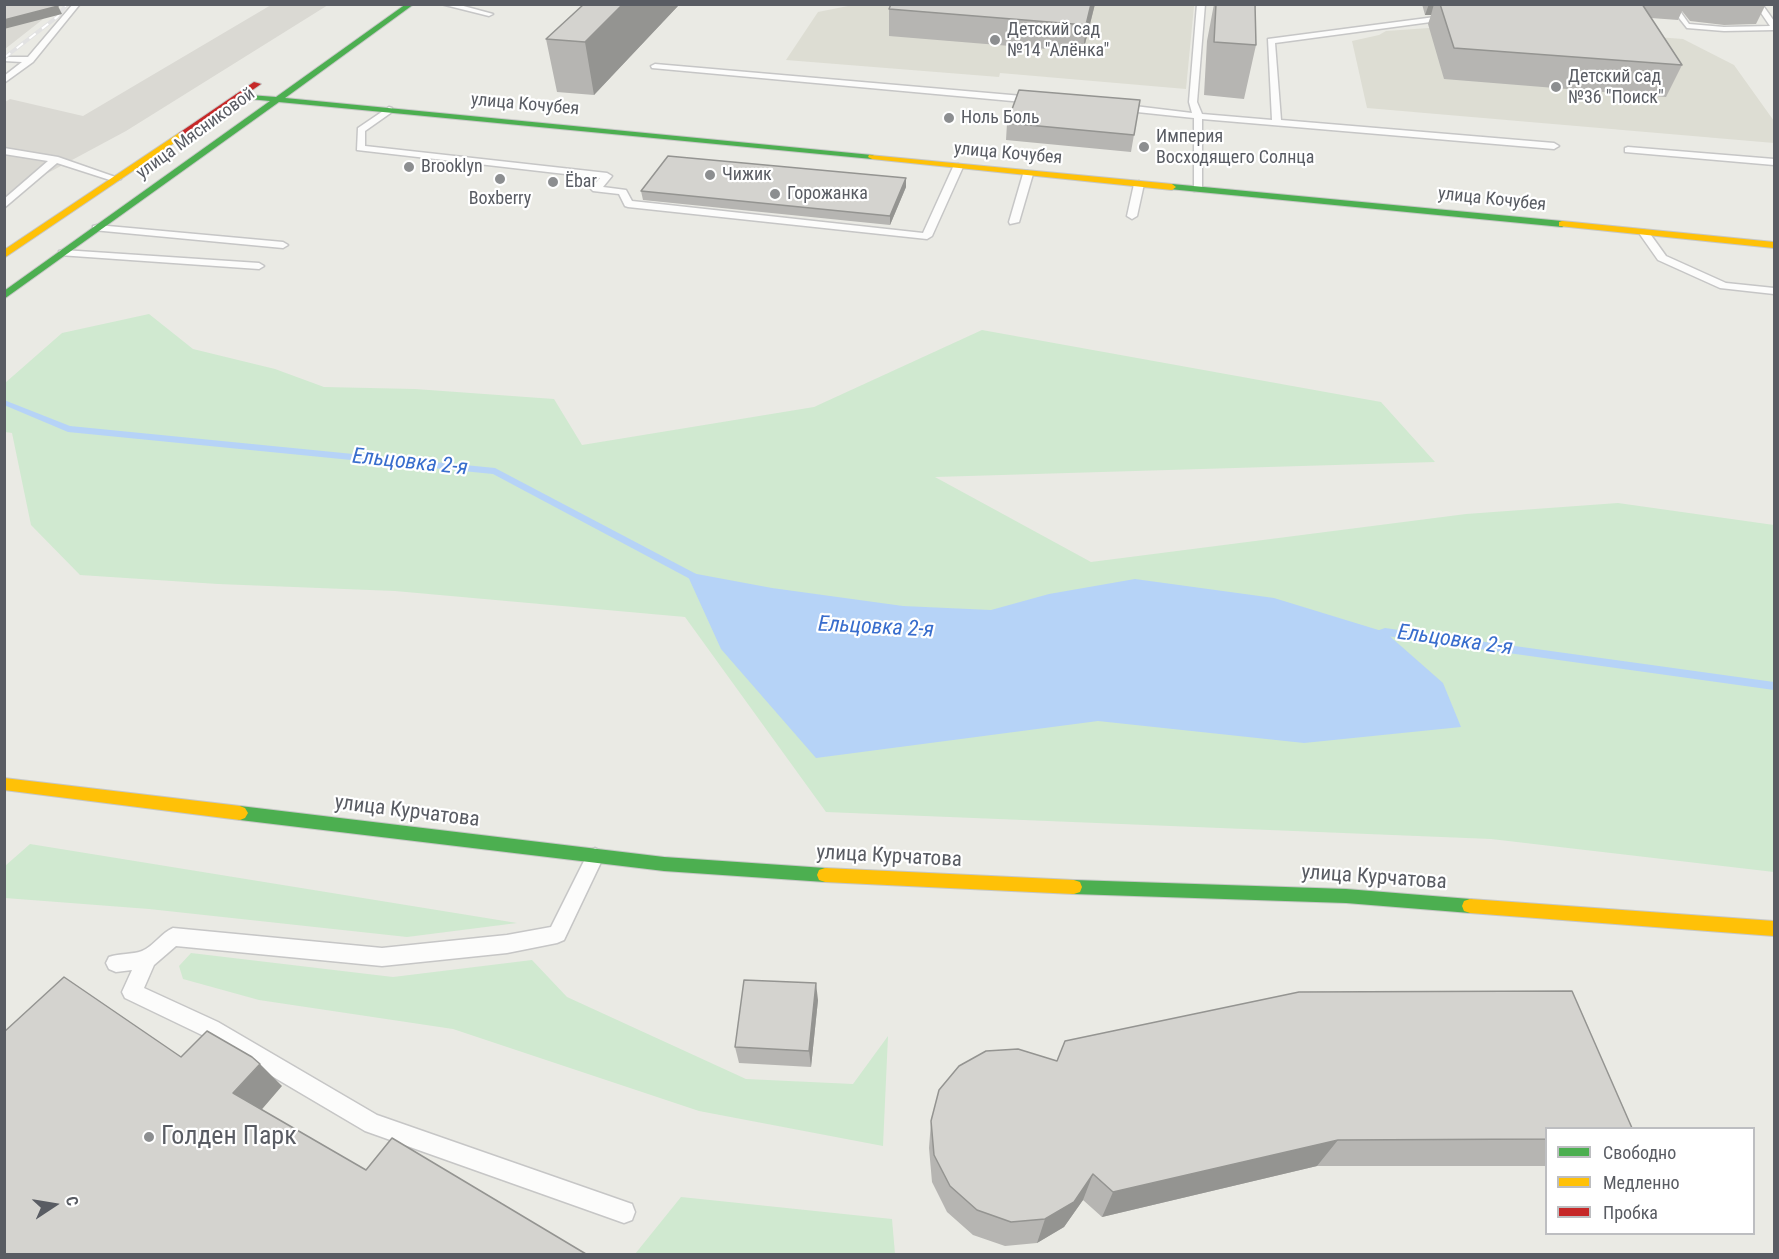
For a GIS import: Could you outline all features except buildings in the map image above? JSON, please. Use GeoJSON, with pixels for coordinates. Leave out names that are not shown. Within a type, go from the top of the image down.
{"type":"FeatureCollection","features":[{"type":"Feature","properties":{"kind":"street","name":"улица Мясниковой"},"geometry":{"type":"LineString","coordinates":[[4,296],[274,100],[411,4]]}},
{"type":"Feature","properties":{"kind":"street","name":"улица Мясниковой"},"geometry":{"type":"LineString","coordinates":[[4,255],[267,77]]}},
{"type":"Feature","properties":{"kind":"street","name":"улица Кочубея"},"geometry":{"type":"LineString","coordinates":[[239,96],[1774,245]]}},
{"type":"Feature","properties":{"kind":"street","name":"улица Курчатова"},"geometry":{"type":"LineString","coordinates":[[4,783],[664,864],[910,880],[1346,896],[1774,929]]}},
{"type":"Feature","properties":{"kind":"lane"},"geometry":{"type":"LineString","coordinates":[[4,81],[30,60],[77,4]]}},
{"type":"Feature","properties":{"kind":"lane"},"geometry":{"type":"LineString","coordinates":[[444,4],[489,14]]}},
{"type":"Feature","properties":{"kind":"lane"},"geometry":{"type":"LineString","coordinates":[[1197,189],[1198,116],[1193,102],[1196,21],[1201,4]]}},
{"type":"Feature","properties":{"kind":"lane"},"geometry":{"type":"LineString","coordinates":[[1671,4],[1687,26],[1724,29],[1774,27]]}},
{"type":"Feature","properties":{"kind":"lane"},"geometry":{"type":"LineString","coordinates":[[1758,4],[1774,27]]}},
{"type":"Feature","properties":{"kind":"lane"},"geometry":{"type":"LineString","coordinates":[[1277,122],[1271,41],[1456,16]]}},
{"type":"Feature","properties":{"kind":"lane"},"geometry":{"type":"LineString","coordinates":[[4,59],[30,60]]}},
{"type":"Feature","properties":{"kind":"lane"},"geometry":{"type":"LineString","coordinates":[[654,66],[1047,101]]}},
{"type":"Feature","properties":{"kind":"lane"},"geometry":{"type":"LineString","coordinates":[[1106,106],[1554,146]]}},
{"type":"Feature","properties":{"kind":"lane"},"geometry":{"type":"LineString","coordinates":[[389,110],[361,130],[360,148],[607,176],[596,189],[623,192],[628,204],[927,236],[958,167]]}},
{"type":"Feature","properties":{"kind":"lane"},"geometry":{"type":"LineString","coordinates":[[1628,150],[1774,162]]}},
{"type":"Feature","properties":{"kind":"lane"},"geometry":{"type":"LineString","coordinates":[[4,152],[55,159],[116,179]]}},
{"type":"Feature","properties":{"kind":"lane"},"geometry":{"type":"LineString","coordinates":[[4,205],[55,159]]}},
{"type":"Feature","properties":{"kind":"lane"},"geometry":{"type":"LineString","coordinates":[[1014,222],[1028,174]]}},
{"type":"Feature","properties":{"kind":"lane"},"geometry":{"type":"LineString","coordinates":[[1132,216],[1139,184]]}},
{"type":"Feature","properties":{"kind":"lane"},"geometry":{"type":"LineString","coordinates":[[98,228],[283,245]]}},
{"type":"Feature","properties":{"kind":"lane"},"geometry":{"type":"LineString","coordinates":[[1644,233],[1662,258],[1724,286],[1774,291]]}},
{"type":"Feature","properties":{"kind":"lane"},"geometry":{"type":"LineString","coordinates":[[63,253],[259,266]]}},
{"type":"Feature","properties":{"kind":"lane"},"geometry":{"type":"LineString","coordinates":[[596,856],[557,934],[507,944],[382,957],[173,937],[147,959],[132,992],[211,1029],[372,1124],[624,1212]]}},
{"type":"Feature","properties":{"kind":"lane"},"geometry":{"type":"LineString","coordinates":[[116,963],[147,959]]}},
{"type":"Feature","properties":{"kind":"shaded area","name":"Детский сад №14 \"Алёнка\""},"geometry":{"type":"Polygon","coordinates":[[[1171,4],[1194,6],[1186,89],[1000,73],[999,77],[786,60],[818,12],[853,5],[1171,4]]]}},
{"type":"Feature","properties":{"kind":"shaded area"},"geometry":{"type":"Polygon","coordinates":[[[5,5],[61,5],[5,49],[5,5]]]}},
{"type":"Feature","properties":{"kind":"shaded area"},"geometry":{"type":"Polygon","coordinates":[[[271,5],[328,5],[126,131],[5,196],[5,102],[10,99],[83,116],[271,5]]]}},
{"type":"Feature","properties":{"kind":"shaded area","name":"Детский сад №36 \"Поиск\""},"geometry":{"type":"Polygon","coordinates":[[[1486,24],[1683,39],[1734,65],[1774,121],[1774,143],[1367,108],[1352,41],[1379,35],[1386,31],[1486,24]]]}},
{"type":"Feature","properties":{"kind":"green space"},"geometry":{"type":"Polygon","coordinates":[[[149,314],[193,349],[275,369],[324,387],[415,389],[554,399],[582,445],[814,407],[982,330],[1381,402],[1435,462],[935,477],[1091,562],[1466,514],[1618,503],[1774,525],[1774,872],[1491,839],[826,812],[685,617],[395,591],[218,584],[80,575],[31,525],[12,433],[5,432],[5,383],[62,333],[149,314]]]}},
{"type":"Feature","properties":{"kind":"green space"},"geometry":{"type":"Polygon","coordinates":[[[30,844],[517,923],[407,937],[149,909],[5,898],[5,866],[30,844]]]}},
{"type":"Feature","properties":{"kind":"green space"},"geometry":{"type":"Polygon","coordinates":[[[191,953],[393,977],[532,960],[567,997],[746,1079],[853,1084],[888,1036],[883,1146],[699,1111],[453,1029],[259,1000],[183,979],[179,966],[191,953]]]}},
{"type":"Feature","properties":{"kind":"green space"},"geometry":{"type":"Polygon","coordinates":[[[681,1197],[892,1219],[895,1254],[635,1254],[681,1197]]]}},
{"type":"Feature","properties":{"kind":"water"},"geometry":{"type":"Polygon","coordinates":[[[686,572],[772,588],[903,606],[991,610],[1049,594],[1135,579],[1274,598],[1385,632],[1443,683],[1461,727],[1304,743],[1098,721],[816,758],[721,649],[686,572]]]}},
{"type":"Feature","properties":{"kind":"waterway","name":"Ельцовка 2-я"},"geometry":{"type":"LineString","coordinates":[[4,402],[68,429],[495,471],[696,578]]}},
{"type":"Feature","properties":{"kind":"waterway","name":"Ельцовка 2-я"},"geometry":{"type":"LineString","coordinates":[[1372,637],[1385,632],[1774,686]]}},
{"type":"Feature","properties":{"kind":"railway"},"geometry":{"type":"LineString","coordinates":[[4,58],[57,17],[67,4]]}},
{"type":"Feature","properties":{"kind":"traffic: fast"},"geometry":{"type":"LineString","coordinates":[[4,296],[411,4]]}},
{"type":"Feature","properties":{"kind":"traffic: fast"},"geometry":{"type":"LineString","coordinates":[[239,96],[872,157]]}},
{"type":"Feature","properties":{"kind":"traffic: fast"},"geometry":{"type":"LineString","coordinates":[[1172,187],[1562,224]]}},
{"type":"Feature","properties":{"kind":"traffic: fast"},"geometry":{"type":"LineString","coordinates":[[240,813],[664,864],[825,875]]}},
{"type":"Feature","properties":{"kind":"traffic: fast"},"geometry":{"type":"LineString","coordinates":[[1074,887],[1346,896],[1470,906]]}},
{"type":"Feature","properties":{"kind":"traffic: slow"},"geometry":{"type":"LineString","coordinates":[[4,255],[182,135]]}},
{"type":"Feature","properties":{"kind":"traffic: slow"},"geometry":{"type":"LineString","coordinates":[[872,157],[1172,187]]}},
{"type":"Feature","properties":{"kind":"traffic: slow"},"geometry":{"type":"LineString","coordinates":[[1562,224],[1774,245]]}},
{"type":"Feature","properties":{"kind":"traffic: slow"},"geometry":{"type":"LineString","coordinates":[[4,784],[240,813]]}},
{"type":"Feature","properties":{"kind":"traffic: slow"},"geometry":{"type":"LineString","coordinates":[[825,875],[1074,887]]}},
{"type":"Feature","properties":{"kind":"traffic: slow"},"geometry":{"type":"LineString","coordinates":[[1470,906],[1774,929]]}},
{"type":"Feature","properties":{"kind":"traffic: jam"},"geometry":{"type":"LineString","coordinates":[[182,135],[257,84]]}},
{"type":"Feature","properties":{"kind":"place","name":"Детский сад №14 \"Алёнка\""},"geometry":{"type":"Point","coordinates":[995,40]}},
{"type":"Feature","properties":{"kind":"place","name":"Детский сад №36 \"Поиск\""},"geometry":{"type":"Point","coordinates":[1556,87]}},
{"type":"Feature","properties":{"kind":"place","name":"Ноль Боль"},"geometry":{"type":"Point","coordinates":[949,118]}},
{"type":"Feature","properties":{"kind":"place","name":"Империя Восходящего Солнца"},"geometry":{"type":"Point","coordinates":[1144,147]}},
{"type":"Feature","properties":{"kind":"place","name":"Brooklyn"},"geometry":{"type":"Point","coordinates":[409,167]}},
{"type":"Feature","properties":{"kind":"place","name":"Чижик"},"geometry":{"type":"Point","coordinates":[710,175]}},
{"type":"Feature","properties":{"kind":"place","name":"Boxberry"},"geometry":{"type":"Point","coordinates":[500,179]}},
{"type":"Feature","properties":{"kind":"place","name":"Ёbar"},"geometry":{"type":"Point","coordinates":[553,182]}},
{"type":"Feature","properties":{"kind":"place","name":"Горожанка"},"geometry":{"type":"Point","coordinates":[775,194]}},
{"type":"Feature","properties":{"kind":"place","name":"Голден Парк"},"geometry":{"type":"Point","coordinates":[149,1137]}}]}
